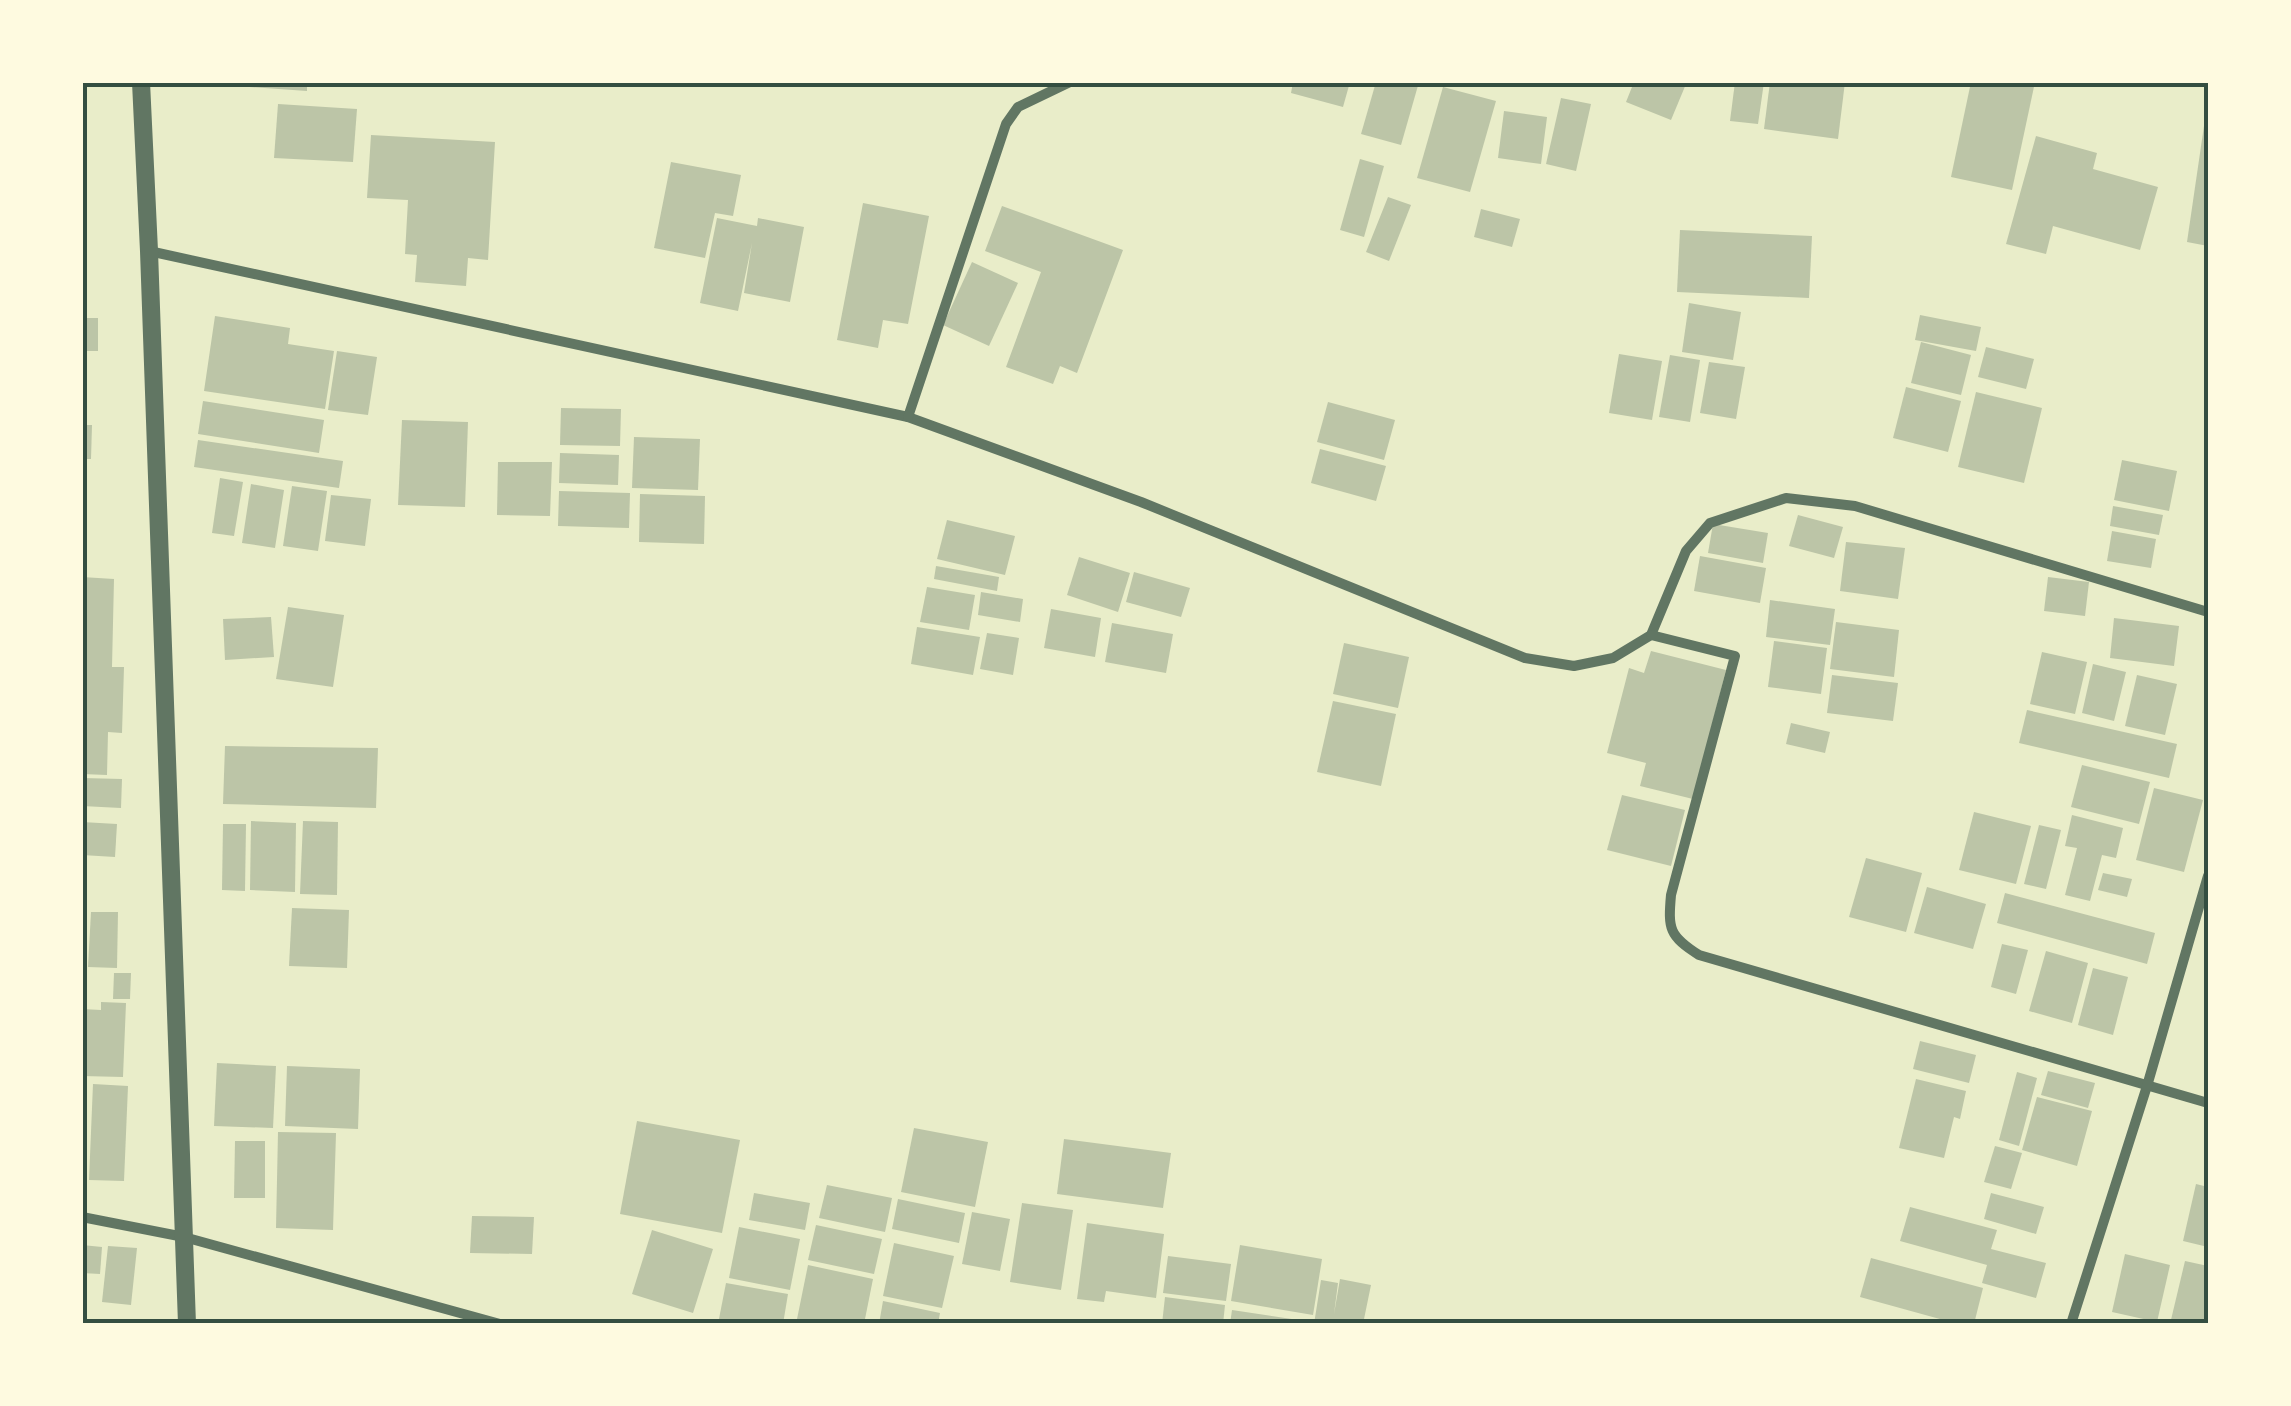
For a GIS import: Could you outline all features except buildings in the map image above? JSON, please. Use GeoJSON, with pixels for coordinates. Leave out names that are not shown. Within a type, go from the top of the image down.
{"type":"FeatureCollection","features":[{"type":"Feature","properties":{"kind":"street"},"geometry":{"type":"LineString","coordinates":[[141,82],[186,1324]]}},
{"type":"Feature","properties":{"kind":"street"},"geometry":{"type":"LineString","coordinates":[[908,418],[1006,124],[1018,107],[1070,82]]}},
{"type":"Feature","properties":{"kind":"street"},"geometry":{"type":"LineString","coordinates":[[149,251],[908,418],[1141,502],[1525,658],[1574,666],[1613,658],[1650,635],[1686,551],[1710,523],[1786,498],[1855,506],[2208,612]]}},
{"type":"Feature","properties":{"kind":"street"},"geometry":{"type":"LineString","coordinates":[[1650,635],[1734,656],[1670,894],[1668,922],[1679,942],[1700,955],[2208,1103]]}},
{"type":"Feature","properties":{"kind":"street"},"geometry":{"type":"LineString","coordinates":[[2070,1324],[2147,1086],[2208,876]]}},
{"type":"Feature","properties":{"kind":"street"},"geometry":{"type":"LineString","coordinates":[[82,1217],[184,1236],[500,1324]]}}]}
